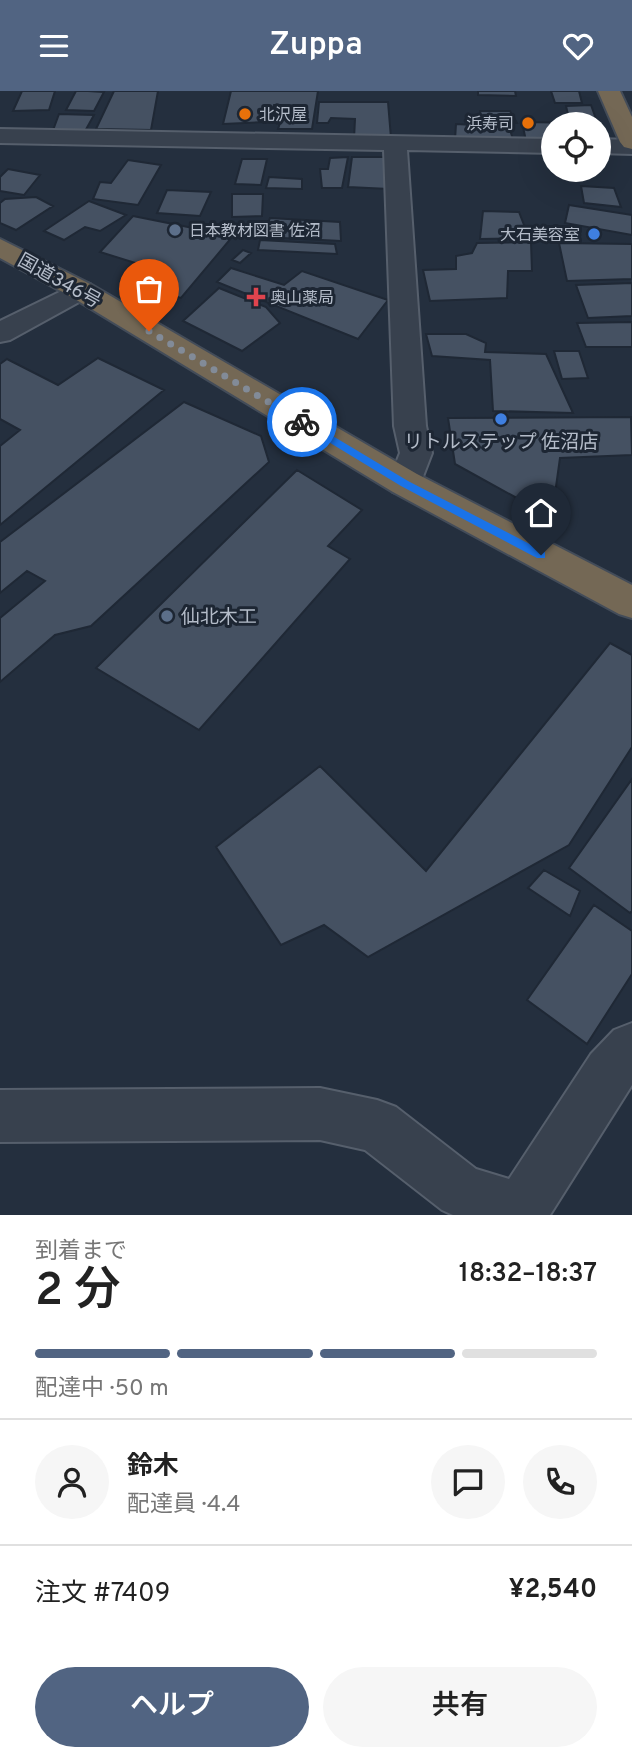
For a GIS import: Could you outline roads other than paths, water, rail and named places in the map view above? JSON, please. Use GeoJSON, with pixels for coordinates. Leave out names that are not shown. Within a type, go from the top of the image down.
{"type":"FeatureCollection","features":[{"type":"Feature","properties":{"kind":"highway"},"geometry":{"type":"LineString","coordinates":[[609,91],[632,144]]}},
{"type":"Feature","properties":{"kind":"highway","name":"国道346号"},"geometry":{"type":"LineString","coordinates":[[0,247],[80,290],[405,483],[632,603]]}},
{"type":"Feature","properties":{"kind":"street"},"geometry":{"type":"LineString","coordinates":[[0,136],[541,146]]}},
{"type":"Feature","properties":{"kind":"street"},"geometry":{"type":"LineString","coordinates":[[395,144],[410,426],[416,453],[405,483]]}},
{"type":"Feature","properties":{"kind":"street"},"geometry":{"type":"LineString","coordinates":[[611,145],[632,144]]}},
{"type":"Feature","properties":{"kind":"street"},"geometry":{"type":"LineString","coordinates":[[0,334],[80,290]]}},
{"type":"Feature","properties":{"kind":"street"},"geometry":{"type":"LineString","coordinates":[[0,1116],[320,1114],[377,1126],[461,1191],[519,1212],[609,1072],[632,1048]]}},
{"type":"Feature","properties":{"kind":"place","name":"北沢屋"},"geometry":{"type":"Point","coordinates":[245,114]}},
{"type":"Feature","properties":{"kind":"place","name":"浜寿司"},"geometry":{"type":"Point","coordinates":[528,123]}},
{"type":"Feature","properties":{"kind":"place","name":"日本教材図書 佐沼"},"geometry":{"type":"Point","coordinates":[175,230]}},
{"type":"Feature","properties":{"kind":"place","name":"大石美容室"},"geometry":{"type":"Point","coordinates":[594,234]}},
{"type":"Feature","properties":{"kind":"place","name":"奥山薬局"},"geometry":{"type":"Point","coordinates":[256,297]}},
{"type":"Feature","properties":{"kind":"place","name":"リトルステップ 佐沼店"},"geometry":{"type":"Point","coordinates":[501,419]}},
{"type":"Feature","properties":{"kind":"place","name":"仙北木工"},"geometry":{"type":"Point","coordinates":[167,616]}}]}
